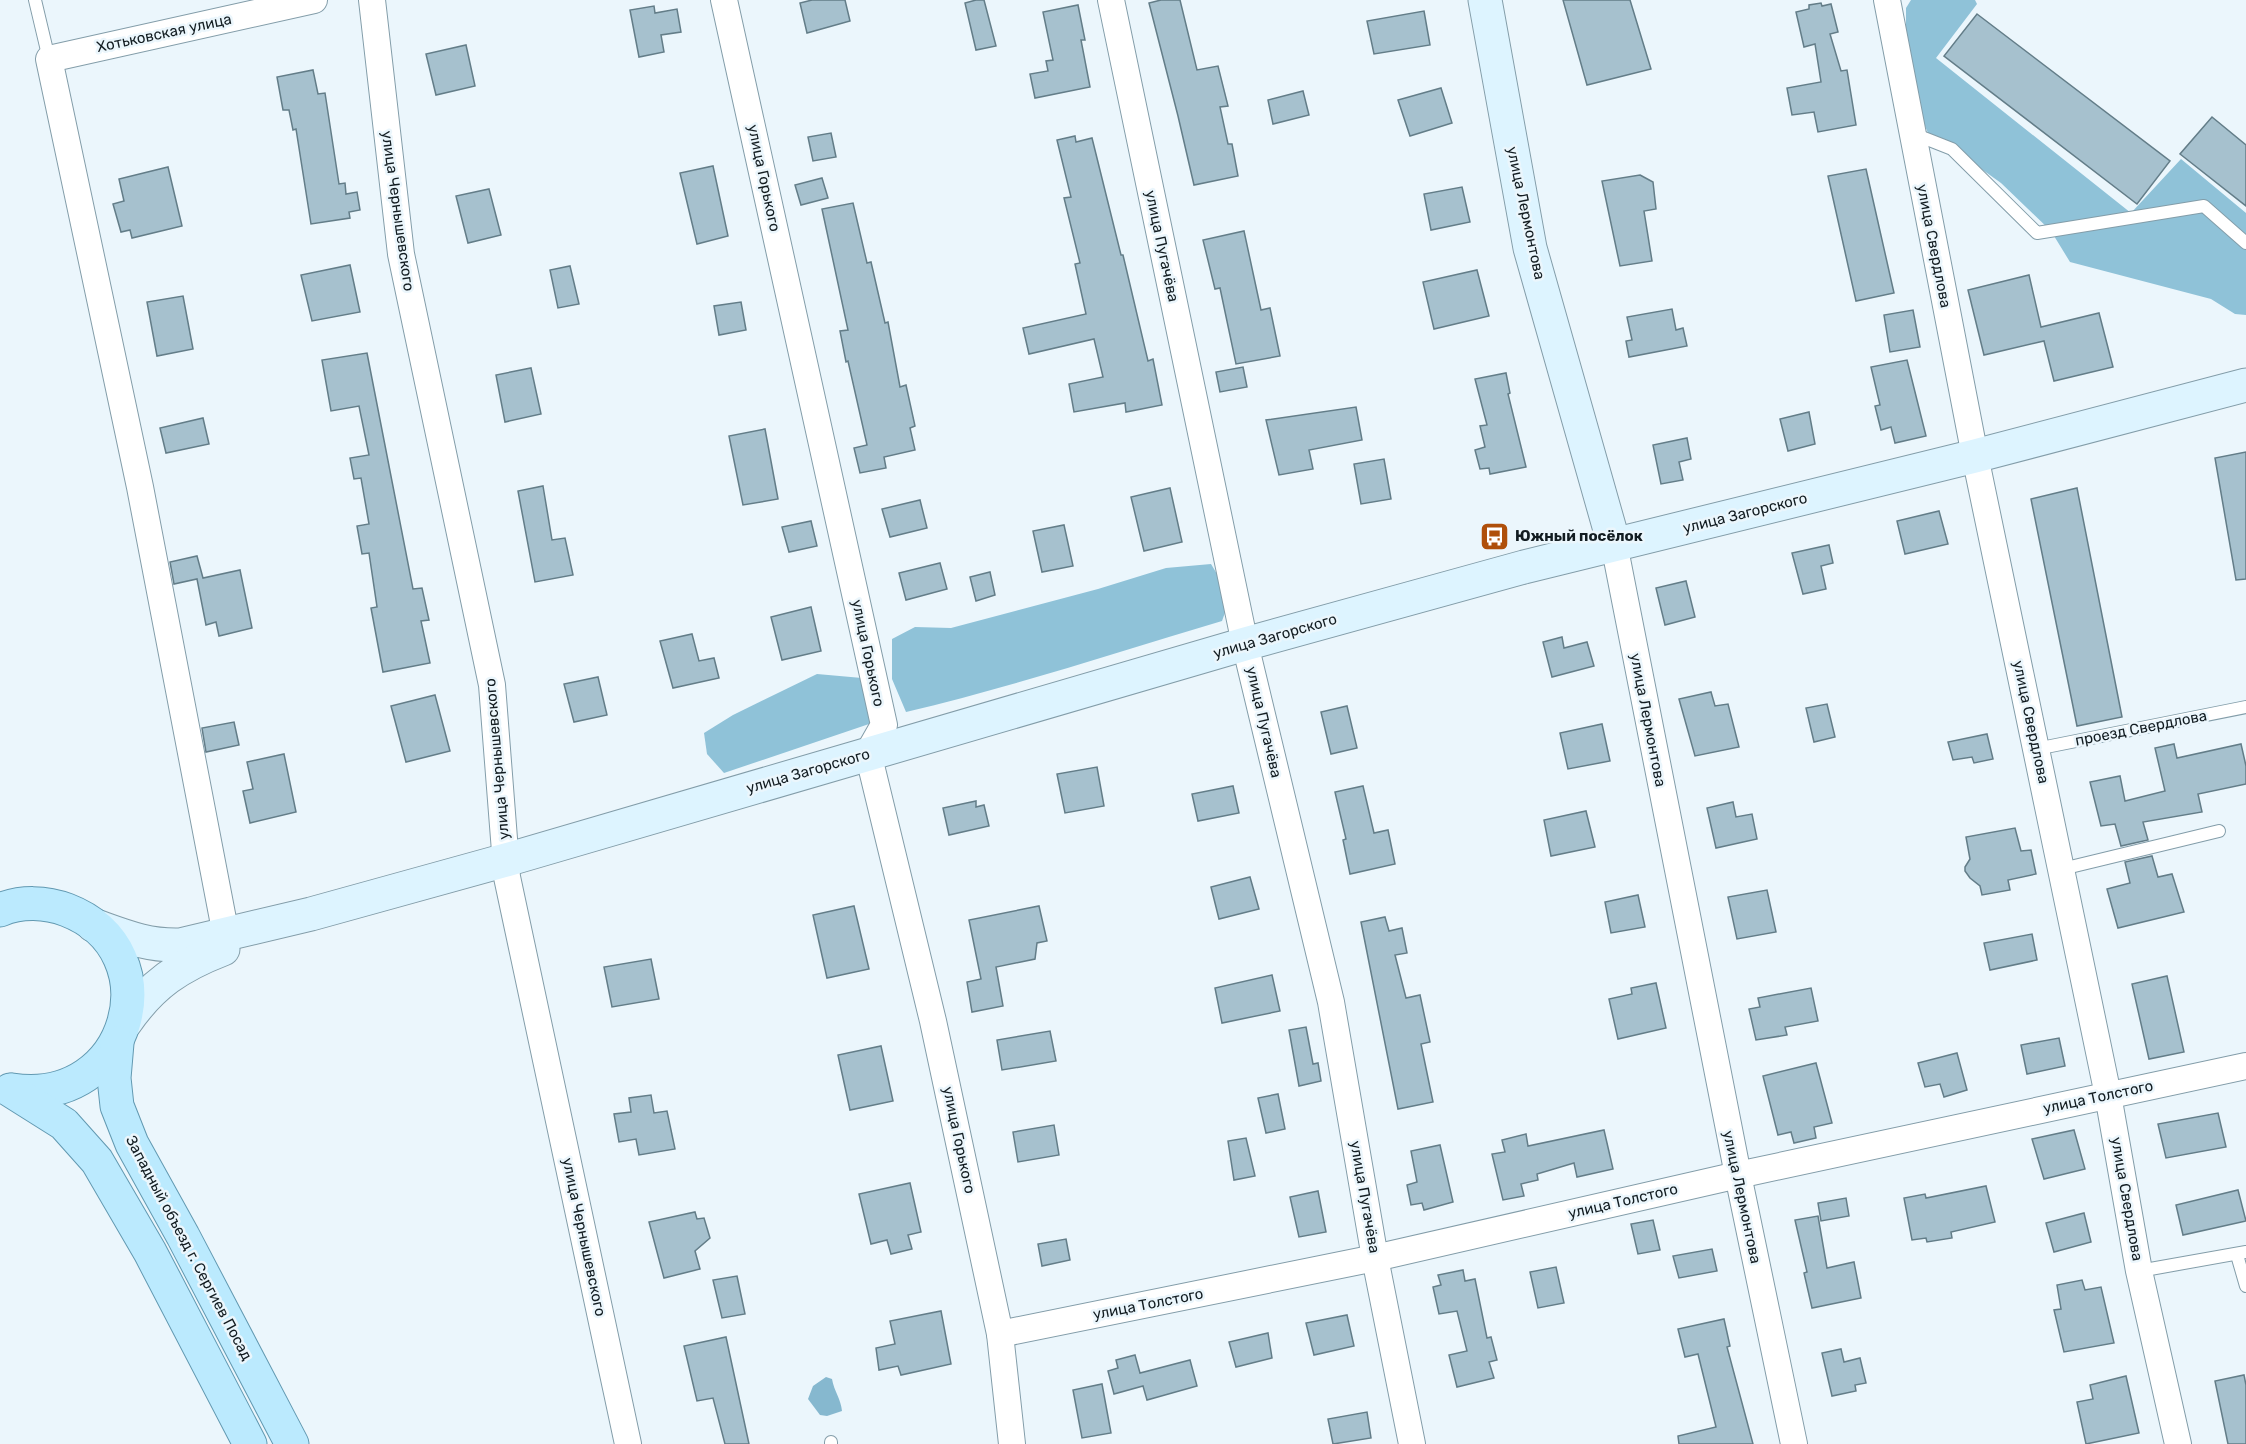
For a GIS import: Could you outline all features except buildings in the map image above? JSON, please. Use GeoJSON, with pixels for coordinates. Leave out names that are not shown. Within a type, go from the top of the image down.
{"type":"FeatureCollection","features":[{"type":"Feature","properties":{"kind":"main road","name":"улица Лермонтова"},"geometry":{"type":"LineString","coordinates":[[1485,0],[1530,248],[1614,544]]}},
{"type":"Feature","properties":{"kind":"main road","name":"улица Загорского"},"geometry":{"type":"LineString","coordinates":[[311,914],[506,860],[1245,644],[1524,567],[1975,456],[2246,385]]}},
{"type":"Feature","properties":{"kind":"main road"},"geometry":{"type":"LineString","coordinates":[[0,889],[39,904]]}},
{"type":"Feature","properties":{"kind":"main road"},"geometry":{"type":"LineString","coordinates":[[0,910],[22,904],[39,904]]}},
{"type":"Feature","properties":{"kind":"main road","name":"Западный объезд г. Сергиев Посад"},"geometry":{"type":"LineString","coordinates":[[39,904],[58,907],[77,914],[109,940],[120,959],[126,980],[128,1002],[114,1078],[117,1106],[132,1144],[292,1444]]}},
{"type":"Feature","properties":{"kind":"main road"},"geometry":{"type":"LineString","coordinates":[[93,925],[141,943],[180,945],[311,914]]}},
{"type":"Feature","properties":{"kind":"main road"},"geometry":{"type":"LineString","coordinates":[[5,1088],[42,1092],[72,1085],[98,1067],[141,1000],[171,974],[208,954],[311,914]]}},
{"type":"Feature","properties":{"kind":"main road"},"geometry":{"type":"LineString","coordinates":[[5,1088],[64,1124],[97,1161],[150,1252],[250,1444]]}},
{"type":"Feature","properties":{"kind":"street","name":"Хотьковская улица"},"geometry":{"type":"LineString","coordinates":[[49,58],[314,0]]}},
{"type":"Feature","properties":{"kind":"street","name":"улица Чернышевского"},"geometry":{"type":"LineString","coordinates":[[372,0],[401,254],[492,685],[510,888],[628,1444]]}},
{"type":"Feature","properties":{"kind":"street","name":"улица Горького"},"geometry":{"type":"LineString","coordinates":[[724,0],[884,725],[868,753],[933,1021],[1000,1334],[1012,1444]]}},
{"type":"Feature","properties":{"kind":"street","name":"улица Пугачёва"},"geometry":{"type":"LineString","coordinates":[[1111,0],[1245,644],[1331,1002],[1375,1258],[1412,1444]]}},
{"type":"Feature","properties":{"kind":"street","name":"улица Свердлова"},"geometry":{"type":"LineString","coordinates":[[1887,0],[1975,456],[2108,1095],[2139,1271],[2178,1444]]}},
{"type":"Feature","properties":{"kind":"street"},"geometry":{"type":"LineString","coordinates":[[49,58],[140,488],[226,935]]}},
{"type":"Feature","properties":{"kind":"street","name":"улица Лермонтова"},"geometry":{"type":"LineString","coordinates":[[1614,544],[1738,1175],[1794,1444]]}},
{"type":"Feature","properties":{"kind":"street","name":"улица Толстого"},"geometry":{"type":"LineString","coordinates":[[1000,1334],[1375,1258],[1738,1175],[2246,1066]]}},
{"type":"Feature","properties":{"kind":"lane"},"geometry":{"type":"LineString","coordinates":[[35,0],[49,58]]}},
{"type":"Feature","properties":{"kind":"lane"},"geometry":{"type":"LineString","coordinates":[[1912,134],[1952,149],[2037,233],[2204,206],[2246,243]]}},
{"type":"Feature","properties":{"kind":"lane","name":"проезд Свердлова"},"geometry":{"type":"LineString","coordinates":[[2036,749],[2246,706]]}},
{"type":"Feature","properties":{"kind":"lane"},"geometry":{"type":"LineString","coordinates":[[2062,869],[2219,831]]}},
{"type":"Feature","properties":{"kind":"lane"},"geometry":{"type":"LineString","coordinates":[[2139,1271],[2241,1254],[2246,1287]]}},
{"type":"Feature","properties":{"kind":"shaded area"},"geometry":{"type":"Polygon","coordinates":[[[1911,0],[1975,0],[1977,4],[1936,58],[2131,213],[2181,159],[2246,213],[2246,315],[2235,314],[2211,299],[2070,262],[2051,231],[2001,183],[1952,148],[1932,142],[1917,108],[1906,41],[1906,8],[1911,0]]]}},
{"type":"Feature","properties":{"kind":"shaded area"},"geometry":{"type":"Polygon","coordinates":[[[1211,564],[1220,579],[1227,607],[1222,621],[1025,680],[906,712],[892,679],[892,639],[915,627],[951,628],[1098,589],[1166,568],[1211,564]]]}},
{"type":"Feature","properties":{"kind":"shaded area"},"geometry":{"type":"Polygon","coordinates":[[[817,674],[862,678],[872,723],[724,773],[707,754],[704,733],[733,715],[817,674]]]}},
{"type":"Feature","properties":{"kind":"shaded area"},"geometry":{"type":"Polygon","coordinates":[[[826,1377],[832,1379],[842,1411],[827,1416],[820,1415],[808,1399],[813,1386],[826,1377]]]}},
{"type":"Feature","properties":{"kind":"place","name":"Южный посёлок"},"geometry":{"type":"Point","coordinates":[1494,536]}}]}
